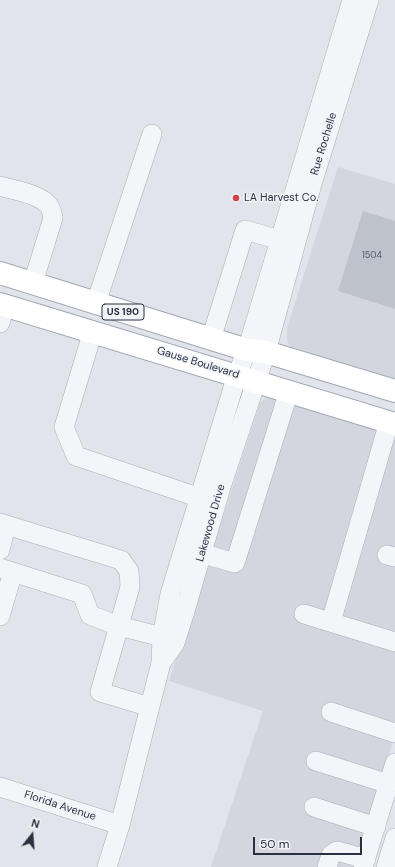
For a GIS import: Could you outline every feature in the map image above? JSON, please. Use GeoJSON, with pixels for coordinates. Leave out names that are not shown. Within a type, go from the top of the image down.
{"type":"FeatureCollection","features":[{"type":"Feature","properties":{"kind":"main road","name":"US 190"},"geometry":{"type":"LineString","coordinates":[[0,273],[211,339],[395,391]]}},
{"type":"Feature","properties":{"kind":"main road","name":"Gause Boulevard"},"geometry":{"type":"LineString","coordinates":[[2,311],[93,332],[392,423]]}},
{"type":"Feature","properties":{"kind":"street","name":"Rue Rochelle"},"geometry":{"type":"LineString","coordinates":[[247,378],[312,184],[327,109],[352,0]]}},
{"type":"Feature","properties":{"kind":"street","name":"Rue Rochelle"},"geometry":{"type":"LineString","coordinates":[[257,351],[280,240],[327,109],[370,0]]}},
{"type":"Feature","properties":{"kind":"street"},"geometry":{"type":"LineString","coordinates":[[96,303],[152,134]]}},
{"type":"Feature","properties":{"kind":"street"},"geometry":{"type":"LineString","coordinates":[[0,186],[38,197],[48,204],[52,210],[53,218],[33,283]]}},
{"type":"Feature","properties":{"kind":"street"},"geometry":{"type":"LineString","coordinates":[[211,339],[245,230],[280,240]]}},
{"type":"Feature","properties":{"kind":"street"},"geometry":{"type":"LineString","coordinates":[[93,332],[64,427],[76,456],[209,500]]}},
{"type":"Feature","properties":{"kind":"street","name":"Lakewood Drive"},"geometry":{"type":"LineString","coordinates":[[107,867],[120,825],[161,663],[162,637],[170,594],[184,548],[209,500],[247,378]]}},
{"type":"Feature","properties":{"kind":"street"},"geometry":{"type":"LineString","coordinates":[[184,548],[235,563],[289,391]]}},
{"type":"Feature","properties":{"kind":"street"},"geometry":{"type":"LineString","coordinates":[[331,622],[392,423]]}},
{"type":"Feature","properties":{"kind":"street","name":"Lakewood Drive"},"geometry":{"type":"LineString","coordinates":[[161,663],[175,643],[203,553],[209,500]]}},
{"type":"Feature","properties":{"kind":"street"},"geometry":{"type":"LineString","coordinates":[[0,550],[3,524],[121,560],[129,571],[130,587],[100,692],[150,707]]}},
{"type":"Feature","properties":{"kind":"street"},"geometry":{"type":"LineString","coordinates":[[0,616],[6,570],[82,594],[90,615],[119,626],[162,637]]}},
{"type":"Feature","properties":{"kind":"street"},"geometry":{"type":"LineString","coordinates":[[304,614],[395,642]]}},
{"type":"Feature","properties":{"kind":"street"},"geometry":{"type":"LineString","coordinates":[[330,712],[395,733]]}},
{"type":"Feature","properties":{"kind":"street"},"geometry":{"type":"LineString","coordinates":[[316,761],[389,784]]}},
{"type":"Feature","properties":{"kind":"street"},"geometry":{"type":"LineString","coordinates":[[327,867],[331,854],[337,851],[365,863],[395,763]]}},
{"type":"Feature","properties":{"kind":"street","name":"Florida Avenue"},"geometry":{"type":"LineString","coordinates":[[0,787],[120,825]]}},
{"type":"Feature","properties":{"kind":"street"},"geometry":{"type":"LineString","coordinates":[[314,807],[376,827]]}},
{"type":"Feature","properties":{"kind":"street"},"geometry":{"type":"LineString","coordinates":[[386,867],[395,838]]}},
{"type":"Feature","properties":{"kind":"shaded area"},"geometry":{"type":"Polygon","coordinates":[[[338,167],[395,184],[395,379],[291,349],[287,340],[287,328],[338,167]]]}},
{"type":"Feature","properties":{"kind":"shaded area"},"geometry":{"type":"Polygon","coordinates":[[[267,397],[395,433],[395,735],[353,867],[211,867],[263,711],[169,681],[260,403],[267,397]]]}},
{"type":"Feature","properties":{"kind":"building"},"geometry":{"type":"Polygon","coordinates":[[[363,211],[395,221],[395,309],[338,291],[363,211]]]}},
{"type":"Feature","properties":{"kind":"place","name":"LA Harvest Co."},"geometry":{"type":"Point","coordinates":[236,198]}}]}
